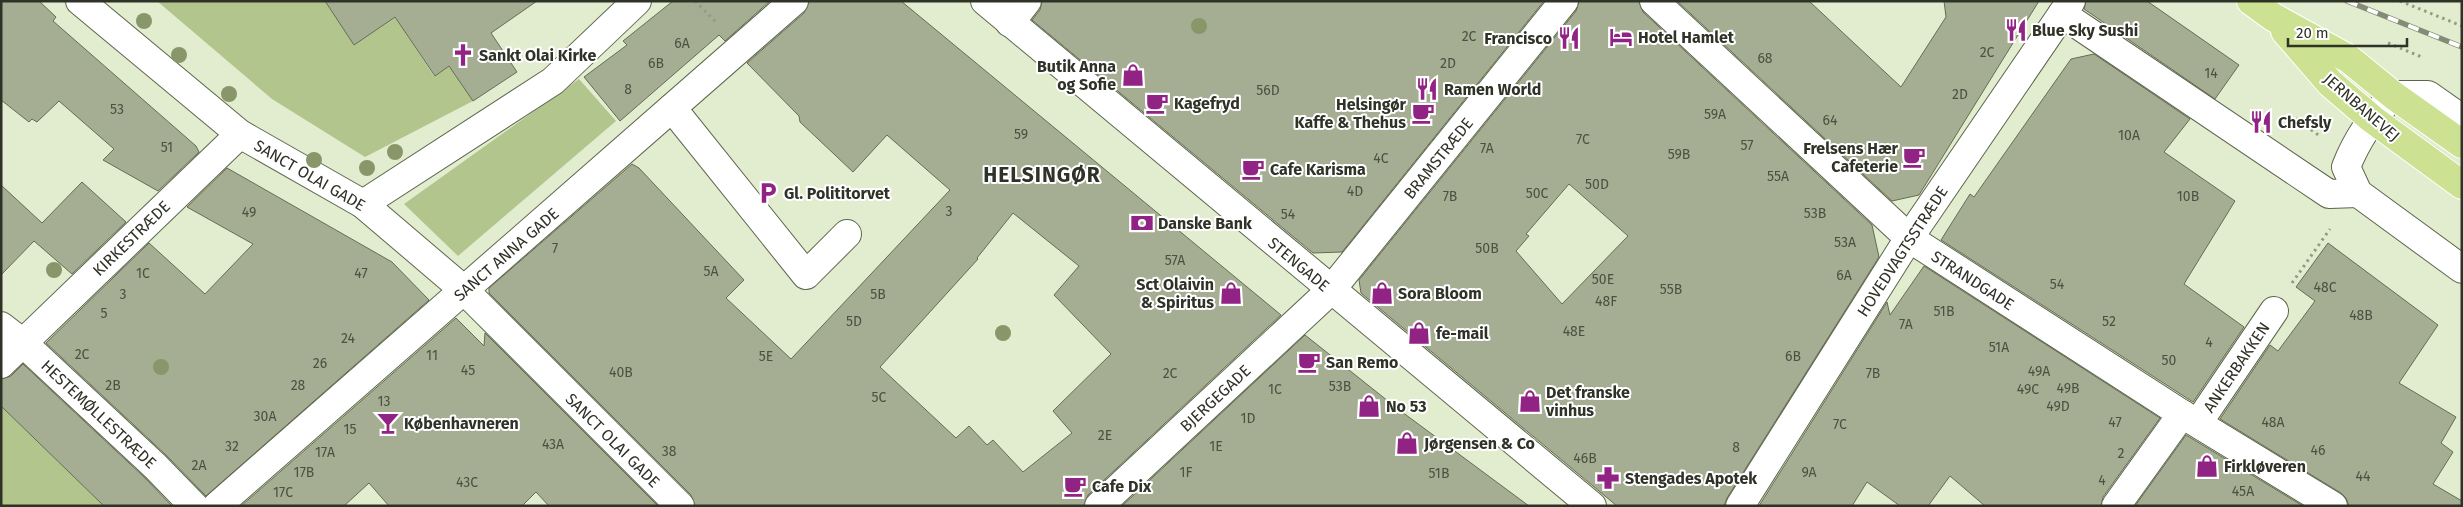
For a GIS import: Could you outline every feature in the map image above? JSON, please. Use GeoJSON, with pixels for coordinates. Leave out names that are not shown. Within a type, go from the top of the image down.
{"type":"FeatureCollection","features":[{"type":"Feature","properties":{"kind":"main road","name":"JERNBANEVEJ"},"geometry":{"type":"LineString","coordinates":[[2250,1],[2272,17],[2349,59],[2393,95],[2462,144]]}},
{"type":"Feature","properties":{"kind":"main road","name":"JERNBANEVEJ"},"geometry":{"type":"LineString","coordinates":[[2272,17],[2330,83],[2372,118],[2462,185]]}},
{"type":"Feature","properties":{"kind":"street","name":"SANCT OLAI GADE"},"geometry":{"type":"LineString","coordinates":[[80,1],[240,134],[363,204],[464,290],[680,506]]}},
{"type":"Feature","properties":{"kind":"street"},"geometry":{"type":"LineString","coordinates":[[363,204],[553,81],[637,1]]}},
{"type":"Feature","properties":{"kind":"street","name":"SANCT ANNA GADE"},"geometry":{"type":"LineString","coordinates":[[217,506],[794,1]]}},
{"type":"Feature","properties":{"kind":"street","name":"STENGADE"},"geometry":{"type":"LineString","coordinates":[[985,1],[1592,506]]}},
{"type":"Feature","properties":{"kind":"street"},"geometry":{"type":"LineString","coordinates":[[1010,23],[1027,1]]}},
{"type":"Feature","properties":{"kind":"street","name":"BRAMSTRÆDE"},"geometry":{"type":"LineString","coordinates":[[1331,290],[1564,1]]}},
{"type":"Feature","properties":{"kind":"street","name":"STRANDGADE"},"geometry":{"type":"LineString","coordinates":[[1654,1],[1909,238],[2190,418],[2333,506]]}},
{"type":"Feature","properties":{"kind":"street"},"geometry":{"type":"LineString","coordinates":[[2066,8],[2329,194],[2358,193]]}},
{"type":"Feature","properties":{"kind":"street","name":"HOVEDVAGTSSTRÆDE"},"geometry":{"type":"LineString","coordinates":[[1740,506],[1909,238],[2066,8]]}},
{"type":"Feature","properties":{"kind":"street"},"geometry":{"type":"LineString","coordinates":[[2462,119],[2428,95],[2393,95],[2372,118],[2353,147],[2346,168],[2358,193],[2462,269]]}},
{"type":"Feature","properties":{"kind":"street"},"geometry":{"type":"LineString","coordinates":[[672,108],[806,275],[847,234]]}},
{"type":"Feature","properties":{"kind":"street","name":"KIRKESTRÆDE"},"geometry":{"type":"LineString","coordinates":[[1,364],[240,134]]}},
{"type":"Feature","properties":{"kind":"street","name":"BJERGEGADE"},"geometry":{"type":"LineString","coordinates":[[1098,506],[1331,290]]}},
{"type":"Feature","properties":{"kind":"street","name":"ANKERBAKKEN"},"geometry":{"type":"LineString","coordinates":[[2116,506],[2190,418],[2274,311]]}},
{"type":"Feature","properties":{"kind":"street","name":"HESTEMØLLESTRÆDE"},"geometry":{"type":"LineString","coordinates":[[1,326],[23,343],[155,466],[194,506]]}},
{"type":"Feature","properties":{"kind":"path"},"geometry":{"type":"LineString","coordinates":[[2401,1],[2462,26]]}},
{"type":"Feature","properties":{"kind":"path"},"geometry":{"type":"LineString","coordinates":[[2313,251],[2319,242]]}},
{"type":"Feature","properties":{"kind":"green space"},"geometry":{"type":"Polygon","coordinates":[[[157,1],[325,1],[354,45],[395,17],[434,76],[449,66],[473,101],[365,157],[272,99],[157,1]]]}},
{"type":"Feature","properties":{"kind":"green space"},"geometry":{"type":"Polygon","coordinates":[[[579,79],[616,121],[458,256],[404,204],[579,79]]]}},
{"type":"Feature","properties":{"kind":"green space"},"geometry":{"type":"Polygon","coordinates":[[[1,406],[104,506],[1,506],[1,406]]]}},
{"type":"Feature","properties":{"kind":"building"},"geometry":{"type":"Polygon","coordinates":[[[1,1],[39,1],[56,17],[53,21],[196,146],[199,152],[158,191],[103,160],[114,149],[59,101],[37,122],[32,119],[29,122],[1,100],[1,1]]]}},
{"type":"Feature","properties":{"kind":"building","name":"Sankt Olai Kirke"},"geometry":{"type":"Polygon","coordinates":[[[325,1],[537,1],[491,33],[517,72],[473,101],[449,66],[435,76],[395,17],[354,45],[325,1]]]}},
{"type":"Feature","properties":{"kind":"building"},"geometry":{"type":"Polygon","coordinates":[[[673,1],[770,1],[725,41],[719,35],[620,121],[584,77],[627,45],[623,41],[673,1]]]}},
{"type":"Feature","properties":{"kind":"building"},"geometry":{"type":"Polygon","coordinates":[[[809,1],[901,1],[1281,315],[1088,495],[1084,506],[695,506],[691,495],[489,293],[489,288],[632,164],[639,168],[744,280],[726,298],[791,359],[950,190],[887,135],[853,172],[800,122],[799,116],[747,63],[804,13],[809,1]],[[1013,213],[978,259],[880,367],[956,438],[969,426],[987,445],[993,440],[1023,472],[1072,433],[1053,411],[1111,354],[1054,295],[1079,266],[1013,213]]]}},
{"type":"Feature","properties":{"kind":"building"},"geometry":{"type":"Polygon","coordinates":[[[1042,1],[1544,1],[1342,252],[1313,253],[1032,20],[1040,10],[1042,1]]]}},
{"type":"Feature","properties":{"kind":"building"},"geometry":{"type":"Polygon","coordinates":[[[1579,1],[1639,1],[1643,12],[1872,225],[1879,257],[1727,498],[1724,506],[1617,506],[1361,293],[1359,280],[1576,11],[1579,1]],[[1569,184],[1526,234],[1529,236],[1516,251],[1562,304],[1628,236],[1569,184]]]}},
{"type":"Feature","properties":{"kind":"building"},"geometry":{"type":"Polygon","coordinates":[[[1677,1],[1809,1],[1901,87],[1946,17],[1944,1],[2039,1],[1919,195],[1892,201],[1677,1]]]}},
{"type":"Feature","properties":{"kind":"building"},"geometry":{"type":"Polygon","coordinates":[[[2086,1],[2147,1],[2239,65],[2215,99],[2084,9],[2086,1]]]}},
{"type":"Feature","properties":{"kind":"building"},"geometry":{"type":"Polygon","coordinates":[[[2094,54],[2190,119],[2164,152],[2235,201],[2184,284],[2244,327],[2193,402],[1941,240],[1970,194],[1974,197],[2071,59],[2094,54]]]}},
{"type":"Feature","properties":{"kind":"building"},"geometry":{"type":"Polygon","coordinates":[[[227,168],[392,262],[429,300],[206,496],[166,455],[46,343],[149,243],[205,294],[253,244],[187,207],[227,168]]]}},
{"type":"Feature","properties":{"kind":"building"},"geometry":{"type":"Polygon","coordinates":[[[82,182],[126,222],[72,274],[34,241],[1,275],[1,185],[42,223],[82,182]]]}},
{"type":"Feature","properties":{"kind":"building"},"geometry":{"type":"Polygon","coordinates":[[[2328,243],[2438,325],[2399,383],[2456,417],[2441,443],[2453,452],[2433,484],[2462,501],[2462,506],[2349,506],[2346,498],[2341,493],[2220,419],[2270,345],[2278,351],[2315,301],[2296,287],[2328,243]]]}},
{"type":"Feature","properties":{"kind":"building"},"geometry":{"type":"Polygon","coordinates":[[[1924,266],[2160,418],[2103,497],[2101,506],[1985,506],[1950,476],[1928,506],[1900,506],[1867,482],[1852,506],[1759,506],[1887,302],[1890,315],[1924,266]]]}},
{"type":"Feature","properties":{"kind":"building"},"geometry":{"type":"Polygon","coordinates":[[[456,318],[484,346],[485,333],[658,506],[549,506],[536,492],[522,506],[389,506],[369,483],[344,506],[241,506],[456,318]]]}},
{"type":"Feature","properties":{"kind":"building"},"geometry":{"type":"Polygon","coordinates":[[[1305,335],[1398,409],[1529,506],[1122,506],[1305,335]]]}},
{"type":"Feature","properties":{"kind":"building"},"geometry":{"type":"Polygon","coordinates":[[[23,364],[144,477],[172,506],[104,506],[1,406],[1,379],[11,376],[23,364]]]}},
{"type":"Feature","properties":{"kind":"building"},"geometry":{"type":"Polygon","coordinates":[[[2186,435],[2303,506],[2135,506],[2186,435]]]}},
{"type":"Feature","properties":{"kind":"railway"},"geometry":{"type":"LineString","coordinates":[[2347,1],[2462,47]]}},
{"type":"Feature","properties":{"kind":"place","name":"Blue Sky Sushi"},"geometry":{"type":"Point","coordinates":[2016,30]}},
{"type":"Feature","properties":{"kind":"place","name":"Hotel Hamlet"},"geometry":{"type":"Point","coordinates":[1621,37]}},
{"type":"Feature","properties":{"kind":"place","name":"Francisco"},"geometry":{"type":"Point","coordinates":[1569,38]}},
{"type":"Feature","properties":{"kind":"place","name":"Sankt Olai Kirke"},"geometry":{"type":"Point","coordinates":[463,55]}},
{"type":"Feature","properties":{"kind":"place","name":"Butik Anna og Sofie"},"geometry":{"type":"Point","coordinates":[1133,75]}},
{"type":"Feature","properties":{"kind":"place","name":"Ramen World"},"geometry":{"type":"Point","coordinates":[1427,89]}},
{"type":"Feature","properties":{"kind":"place","name":"Kagefryd"},"geometry":{"type":"Point","coordinates":[1157,103]}},
{"type":"Feature","properties":{"kind":"place","name":"Helsingør Kaffe & Thehus"},"geometry":{"type":"Point","coordinates":[1423,113]}},
{"type":"Feature","properties":{"kind":"place","name":"Chefsly"},"geometry":{"type":"Point","coordinates":[2261,122]}},
{"type":"Feature","properties":{"kind":"place","name":"Frelsens Hær Cafeterie"},"geometry":{"type":"Point","coordinates":[1914,157]}},
{"type":"Feature","properties":{"kind":"place","name":"Cafe Karisma"},"geometry":{"type":"Point","coordinates":[1253,169]}},
{"type":"Feature","properties":{"kind":"place","name":"Gl. Polititorvet"},"geometry":{"type":"Point","coordinates":[768,193]}},
{"type":"Feature","properties":{"kind":"place","name":"Danske Bank"},"geometry":{"type":"Point","coordinates":[1142,223]}},
{"type":"Feature","properties":{"kind":"place","name":"Sct Olaivin & Spiritus"},"geometry":{"type":"Point","coordinates":[1231,293]}},
{"type":"Feature","properties":{"kind":"place","name":"Sora Bloom"},"geometry":{"type":"Point","coordinates":[1382,293]}},
{"type":"Feature","properties":{"kind":"place","name":"fe-mail"},"geometry":{"type":"Point","coordinates":[1419,333]}},
{"type":"Feature","properties":{"kind":"place","name":"San Remo"},"geometry":{"type":"Point","coordinates":[1309,362]}},
{"type":"Feature","properties":{"kind":"place","name":"Det franske vinhus"},"geometry":{"type":"Point","coordinates":[1530,401]}},
{"type":"Feature","properties":{"kind":"place","name":"No 53"},"geometry":{"type":"Point","coordinates":[1369,406]}},
{"type":"Feature","properties":{"kind":"place","name":"Københavneren"},"geometry":{"type":"Point","coordinates":[388,423]}},
{"type":"Feature","properties":{"kind":"place","name":"Jørgensen & Co"},"geometry":{"type":"Point","coordinates":[1407,443]}},
{"type":"Feature","properties":{"kind":"place","name":"Firkløveren"},"geometry":{"type":"Point","coordinates":[2207,466]}},
{"type":"Feature","properties":{"kind":"place","name":"Stengades Apotek"},"geometry":{"type":"Point","coordinates":[1608,478]}},
{"type":"Feature","properties":{"kind":"place","name":"Cafe Dix"},"geometry":{"type":"Point","coordinates":[1075,486]}},
{"type":"Feature","properties":{"kind":"district","name":"HELSINGØR"},"geometry":{"type":"Point","coordinates":[1042,175]}}]}
